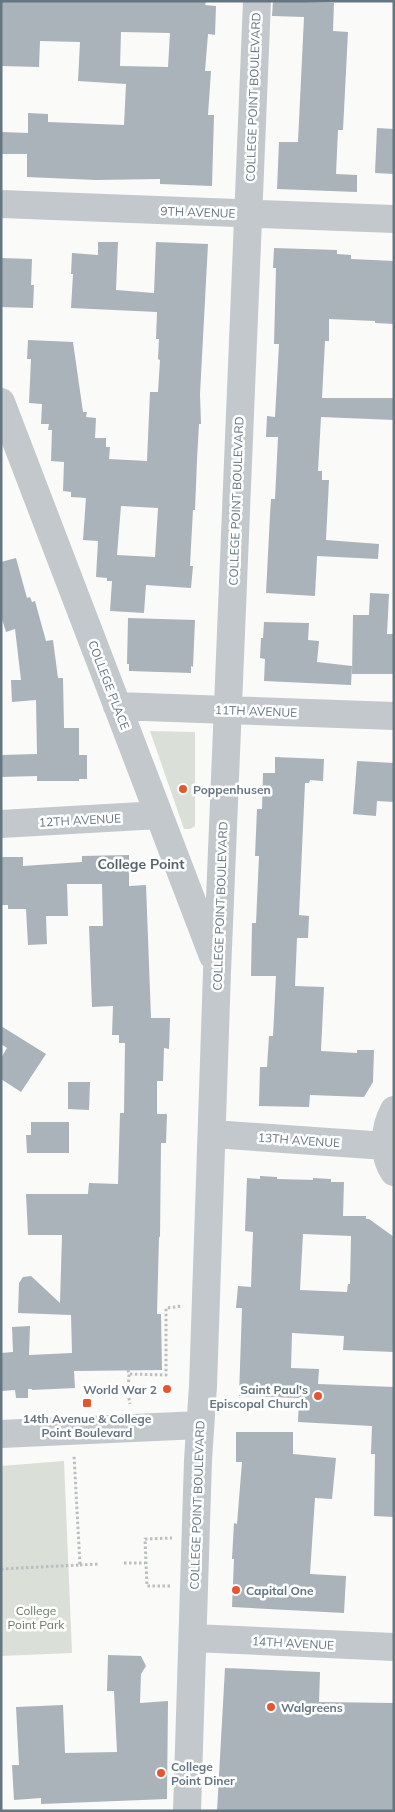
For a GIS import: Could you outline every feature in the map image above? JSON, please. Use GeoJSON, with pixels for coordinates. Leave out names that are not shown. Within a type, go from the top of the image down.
{"type":"FeatureCollection","features":[{"type":"Feature","properties":{"kind":"street","name":"COLLEGE POINT BOULEVARD"},"geometry":{"type":"LineString","coordinates":[[188,1811],[200,1425],[204,1386],[213,1134],[217,967],[256,1]]}},
{"type":"Feature","properties":{"kind":"street","name":"9TH AVENUE"},"geometry":{"type":"LineString","coordinates":[[1,204],[394,219]]}},
{"type":"Feature","properties":{"kind":"street","name":"COLLEGE PLACE"},"geometry":{"type":"LineString","coordinates":[[1,402],[217,967]]}},
{"type":"Feature","properties":{"kind":"street","name":"11TH AVENUE"},"geometry":{"type":"LineString","coordinates":[[117,706],[394,716]]}},
{"type":"Feature","properties":{"kind":"street","name":"12TH AVENUE"},"geometry":{"type":"LineString","coordinates":[[1,824],[159,815]]}},
{"type":"Feature","properties":{"kind":"street"},"geometry":{"type":"LineString","coordinates":[[394,1110],[386,1130],[386,1146],[394,1172]]}},
{"type":"Feature","properties":{"kind":"street","name":"13TH AVENUE"},"geometry":{"type":"LineString","coordinates":[[213,1134],[386,1146]]}},
{"type":"Feature","properties":{"kind":"street"},"geometry":{"type":"LineString","coordinates":[[1,1434],[200,1425]]}},
{"type":"Feature","properties":{"kind":"street","name":"14TH AVENUE"},"geometry":{"type":"LineString","coordinates":[[193,1638],[394,1647]]}},
{"type":"Feature","properties":{"kind":"path"},"geometry":{"type":"LineString","coordinates":[[130,1404],[128,1372],[166,1375],[166,1308],[183,1306]]}},
{"type":"Feature","properties":{"kind":"path"},"geometry":{"type":"LineString","coordinates":[[74,1453],[80,1566]]}},
{"type":"Feature","properties":{"kind":"path"},"geometry":{"type":"LineString","coordinates":[[170,1586],[147,1586],[145,1539],[172,1538]]}},
{"type":"Feature","properties":{"kind":"path"},"geometry":{"type":"LineString","coordinates":[[124,1563],[146,1563]]}},
{"type":"Feature","properties":{"kind":"path"},"geometry":{"type":"LineString","coordinates":[[1,1570],[100,1564]]}},
{"type":"Feature","properties":{"kind":"green space"},"geometry":{"type":"Polygon","coordinates":[[[150,731],[195,732],[195,826],[190,829],[184,829],[150,731]]]}},
{"type":"Feature","properties":{"kind":"green space","name":"College Point Park"},"geometry":{"type":"Polygon","coordinates":[[[64,1461],[72,1653],[1,1656],[1,1466],[64,1461]]]}},
{"type":"Feature","properties":{"kind":"building"},"geometry":{"type":"Polygon","coordinates":[[[1,1],[194,1],[206,2],[205,5],[216,6],[215,35],[208,34],[205,71],[211,71],[208,115],[214,115],[212,186],[160,184],[160,179],[96,180],[27,177],[27,154],[2,154],[2,132],[28,133],[28,113],[48,114],[48,122],[124,125],[126,84],[78,81],[80,42],[40,41],[39,67],[1,66],[1,1]],[[121,32],[120,66],[168,67],[170,33],[121,32]]]}},
{"type":"Feature","properties":{"kind":"building"},"geometry":{"type":"Polygon","coordinates":[[[273,1],[334,3],[333,31],[348,32],[343,130],[338,130],[336,174],[357,175],[357,192],[277,189],[279,142],[298,142],[304,17],[272,16],[273,1]]]}},
{"type":"Feature","properties":{"kind":"building"},"geometry":{"type":"Polygon","coordinates":[[[377,128],[394,129],[394,174],[375,173],[377,128]]]}},
{"type":"Feature","properties":{"kind":"building"},"geometry":{"type":"Polygon","coordinates":[[[98,242],[118,242],[116,290],[154,293],[156,242],[208,244],[200,394],[201,424],[199,424],[190,566],[193,566],[191,588],[146,585],[144,613],[110,611],[112,581],[107,581],[107,578],[96,577],[98,541],[83,540],[86,498],[71,497],[71,492],[63,491],[64,462],[51,461],[52,430],[48,430],[49,424],[41,424],[42,404],[29,403],[31,359],[27,359],[28,340],[73,342],[83,412],[87,412],[86,417],[96,418],[95,438],[106,438],[106,447],[110,447],[109,459],[147,461],[150,392],[158,392],[160,360],[158,359],[159,339],[156,339],[157,312],[71,308],[72,253],[98,255],[98,242]],[[121,506],[117,555],[155,557],[158,508],[121,506]]]}},
{"type":"Feature","properties":{"kind":"building"},"geometry":{"type":"Polygon","coordinates":[[[274,248],[337,250],[337,254],[351,255],[351,259],[394,261],[394,324],[375,323],[375,321],[329,319],[329,341],[325,341],[322,398],[394,398],[394,420],[321,417],[318,471],[322,471],[322,480],[329,480],[326,540],[379,544],[378,559],[317,556],[315,596],[266,593],[271,499],[275,499],[278,437],[266,437],[267,416],[275,417],[279,344],[274,344],[276,268],[273,268],[274,248]]]}},
{"type":"Feature","properties":{"kind":"building"},"geometry":{"type":"Polygon","coordinates":[[[1,258],[32,259],[31,285],[34,285],[33,308],[1,307],[1,258]]]}},
{"type":"Feature","properties":{"kind":"building"},"geometry":{"type":"Polygon","coordinates":[[[16,558],[27,598],[30,597],[32,602],[35,601],[46,641],[53,640],[58,678],[63,678],[64,728],[79,728],[79,755],[87,755],[87,779],[79,779],[79,781],[37,781],[37,776],[1,777],[1,755],[37,754],[36,700],[12,702],[11,680],[21,680],[15,629],[6,632],[1,616],[1,562],[16,558]]]}},
{"type":"Feature","properties":{"kind":"building"},"geometry":{"type":"Polygon","coordinates":[[[370,593],[389,594],[387,634],[394,634],[394,674],[352,674],[353,615],[369,615],[370,593]]]}},
{"type":"Feature","properties":{"kind":"building"},"geometry":{"type":"Polygon","coordinates":[[[128,618],[195,620],[193,667],[191,666],[191,673],[129,671],[129,664],[127,664],[128,618]]]}},
{"type":"Feature","properties":{"kind":"building"},"geometry":{"type":"Polygon","coordinates":[[[264,622],[309,623],[308,640],[319,641],[317,662],[352,666],[351,685],[264,681],[265,659],[260,658],[264,622]]]}},
{"type":"Feature","properties":{"kind":"building"},"geometry":{"type":"Polygon","coordinates":[[[275,757],[324,759],[323,781],[310,780],[309,783],[305,783],[299,915],[309,916],[308,938],[297,938],[295,986],[324,987],[321,1051],[357,1053],[357,1050],[374,1050],[373,1082],[364,1097],[310,1095],[309,1107],[259,1106],[260,1067],[267,1067],[269,1036],[273,1036],[276,976],[251,976],[252,923],[256,923],[259,856],[255,856],[257,809],[262,809],[263,773],[275,773],[275,757]]]}},
{"type":"Feature","properties":{"kind":"building"},"geometry":{"type":"Polygon","coordinates":[[[357,761],[394,763],[394,802],[377,801],[376,816],[353,814],[357,761]]]}},
{"type":"Feature","properties":{"kind":"building"},"geometry":{"type":"Polygon","coordinates":[[[129,855],[129,886],[146,885],[151,1018],[170,1018],[169,1049],[164,1048],[163,1081],[157,1081],[157,1114],[167,1114],[166,1143],[161,1143],[157,1314],[161,1314],[162,1370],[74,1371],[75,1388],[28,1389],[28,1398],[16,1398],[15,1390],[1,1391],[1,1353],[13,1352],[12,1327],[30,1326],[29,1355],[72,1353],[71,1315],[18,1313],[19,1283],[23,1277],[31,1276],[60,1303],[62,1235],[28,1235],[26,1194],[88,1194],[89,1183],[118,1184],[120,1113],[124,1113],[125,1043],[119,1043],[119,1035],[112,1035],[113,1006],[92,1007],[89,926],[103,926],[102,884],[67,884],[68,916],[46,916],[47,944],[28,945],[26,909],[8,909],[8,905],[2,905],[1,857],[23,857],[23,866],[82,862],[82,856],[129,855]]]}},
{"type":"Feature","properties":{"kind":"building"},"geometry":{"type":"Polygon","coordinates":[[[1,1026],[46,1054],[21,1092],[1,1079],[1,1058],[7,1048],[1,1044],[1,1026]]]}},
{"type":"Feature","properties":{"kind":"building"},"geometry":{"type":"Polygon","coordinates":[[[68,1082],[90,1082],[89,1110],[68,1109],[68,1082]]]}},
{"type":"Feature","properties":{"kind":"building"},"geometry":{"type":"Polygon","coordinates":[[[31,1122],[69,1122],[69,1153],[27,1153],[26,1135],[31,1135],[31,1122]]]}},
{"type":"Feature","properties":{"kind":"building"},"geometry":{"type":"Polygon","coordinates":[[[260,1176],[277,1177],[277,1179],[331,1179],[331,1182],[344,1182],[343,1216],[366,1216],[366,1219],[369,1219],[394,1237],[394,1352],[343,1350],[344,1336],[292,1333],[291,1368],[319,1369],[318,1384],[394,1387],[394,1517],[374,1516],[375,1454],[371,1454],[372,1426],[298,1422],[299,1398],[239,1396],[242,1308],[236,1308],[238,1286],[251,1287],[253,1232],[245,1231],[247,1178],[260,1179],[260,1176]],[[303,1234],[300,1290],[347,1292],[348,1284],[350,1284],[351,1236],[303,1234]]]}},
{"type":"Feature","properties":{"kind":"building"},"geometry":{"type":"Polygon","coordinates":[[[236,1432],[293,1432],[293,1454],[336,1458],[332,1499],[315,1498],[310,1574],[346,1576],[344,1613],[232,1607],[234,1523],[237,1524],[242,1462],[236,1462],[236,1432]]]}},
{"type":"Feature","properties":{"kind":"building"},"geometry":{"type":"Polygon","coordinates":[[[108,1655],[141,1656],[146,1666],[141,1674],[140,1703],[168,1701],[167,1799],[41,1804],[41,1798],[14,1800],[12,1765],[19,1765],[16,1707],[63,1705],[65,1753],[117,1752],[114,1691],[107,1691],[108,1655]]]}},
{"type":"Feature","properties":{"kind":"building"},"geometry":{"type":"Polygon","coordinates":[[[225,1668],[320,1672],[319,1702],[394,1703],[394,1811],[217,1811],[225,1668]]]}},
{"type":"Feature","properties":{"kind":"place","name":"Poppenhusen"},"geometry":{"type":"Point","coordinates":[183,789]}},
{"type":"Feature","properties":{"kind":"place","name":"World War 2"},"geometry":{"type":"Point","coordinates":[167,1389]}},
{"type":"Feature","properties":{"kind":"place","name":"Saint Paul's Episcopal Church"},"geometry":{"type":"Point","coordinates":[318,1396]}},
{"type":"Feature","properties":{"kind":"place","name":"14th Avenue & College Point Boulevard"},"geometry":{"type":"Point","coordinates":[87,1403]}},
{"type":"Feature","properties":{"kind":"place","name":"Capital One"},"geometry":{"type":"Point","coordinates":[236,1590]}},
{"type":"Feature","properties":{"kind":"place","name":"Walgreens"},"geometry":{"type":"Point","coordinates":[271,1707]}},
{"type":"Feature","properties":{"kind":"place","name":"College Point Diner"},"geometry":{"type":"Point","coordinates":[161,1773]}},
{"type":"Feature","properties":{"kind":"district","name":"College Point"},"geometry":{"type":"Point","coordinates":[141,864]}}]}
